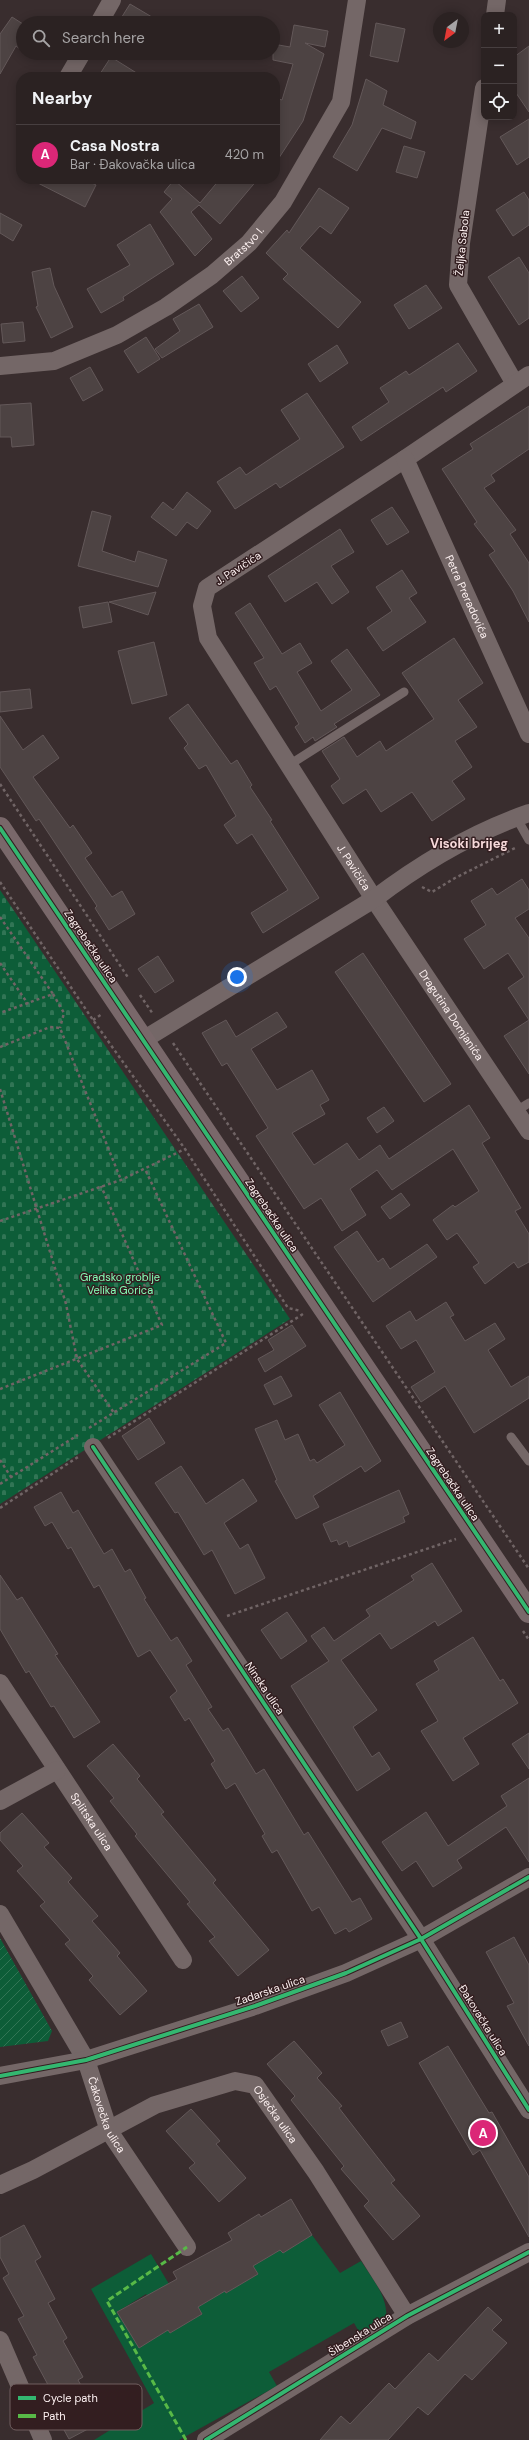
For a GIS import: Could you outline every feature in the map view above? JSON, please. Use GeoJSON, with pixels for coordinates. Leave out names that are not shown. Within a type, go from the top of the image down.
{"type":"FeatureCollection","features":[{"type":"Feature","properties":{"kind":"main road","name":"Zagrebačka ulica"},"geometry":{"type":"LineString","coordinates":[[0,828],[143,1040],[525,1619]]}},
{"type":"Feature","properties":{"kind":"street"},"geometry":{"type":"LineString","coordinates":[[103,16],[112,0]]}},
{"type":"Feature","properties":{"kind":"street","name":"Bratstvo I."},"geometry":{"type":"LineString","coordinates":[[0,366],[54,361],[117,334],[166,307],[212,275],[249,243],[283,202],[341,102],[357,0]]}},
{"type":"Feature","properties":{"kind":"street"},"geometry":{"type":"LineString","coordinates":[[495,12],[497,0]]}},
{"type":"Feature","properties":{"kind":"street"},"geometry":{"type":"LineString","coordinates":[[71,72],[78,60]]}},
{"type":"Feature","properties":{"kind":"street","name":"Željka Sabola"},"geometry":{"type":"LineString","coordinates":[[481,108],[461,243],[458,285],[522,380]]}},
{"type":"Feature","properties":{"kind":"street","name":"J. Pavičića"},"geometry":{"type":"LineString","coordinates":[[374,899],[208,638],[202,606],[207,588],[406,459],[522,380]]}},
{"type":"Feature","properties":{"kind":"street","name":"Petra Preradovića"},"geometry":{"type":"LineString","coordinates":[[406,459],[529,734]]}},
{"type":"Feature","properties":{"kind":"street"},"geometry":{"type":"LineString","coordinates":[[143,1040],[374,899],[400,879],[431,860],[523,815]]}},
{"type":"Feature","properties":{"kind":"street","name":"Dragutina Domjanića"},"geometry":{"type":"LineString","coordinates":[[374,899],[523,1107],[529,1131]]}},
{"type":"Feature","properties":{"kind":"street","name":"Ninska ulica"},"geometry":{"type":"LineString","coordinates":[[93,1447],[421,1939]]}},
{"type":"Feature","properties":{"kind":"street","name":"Splitska ulica"},"geometry":{"type":"LineString","coordinates":[[0,1683],[183,1960]]}},
{"type":"Feature","properties":{"kind":"street"},"geometry":{"type":"LineString","coordinates":[[0,1801],[57,1770]]}},
{"type":"Feature","properties":{"kind":"street","name":"Zadarska ulica"},"geometry":{"type":"LineString","coordinates":[[0,2076],[86,2060],[255,2006],[346,1973],[421,1939],[529,1876]]}},
{"type":"Feature","properties":{"kind":"street","name":"Čakovečka ulica"},"geometry":{"type":"LineString","coordinates":[[0,1914],[86,2060],[109,2131],[187,2247]]}},
{"type":"Feature","properties":{"kind":"street","name":"Đakovačka ulica"},"geometry":{"type":"LineString","coordinates":[[421,1939],[529,2110]]}},
{"type":"Feature","properties":{"kind":"street","name":"Osječka ulica"},"geometry":{"type":"LineString","coordinates":[[0,2185],[109,2131],[155,2105],[235,2081],[255,2085],[316,2172],[407,2316]]}},
{"type":"Feature","properties":{"kind":"street","name":"Šibenska ulica"},"geometry":{"type":"LineString","coordinates":[[206,2440],[407,2316],[529,2252]]}},
{"type":"Feature","properties":{"kind":"street"},"geometry":{"type":"LineString","coordinates":[[0,2340],[19,2384]]}},
{"type":"Feature","properties":{"kind":"street"},"geometry":{"type":"LineString","coordinates":[[39,2430],[43,2440]]}},
{"type":"Feature","properties":{"kind":"lane"},"geometry":{"type":"LineString","coordinates":[[289,765],[404,692]]}},
{"type":"Feature","properties":{"kind":"lane"},"geometry":{"type":"LineString","coordinates":[[523,815],[526,842]]}},
{"type":"Feature","properties":{"kind":"lane"},"geometry":{"type":"LineString","coordinates":[[512,1437],[529,1461]]}},
{"type":"Feature","properties":{"kind":"path"},"geometry":{"type":"LineString","coordinates":[[416,886],[432,892],[454,878],[526,842]]}},
{"type":"Feature","properties":{"kind":"path"},"geometry":{"type":"LineString","coordinates":[[0,882],[93,1020],[184,1149],[288,1308],[305,1313],[310,1318]]}},
{"type":"Feature","properties":{"kind":"path"},"geometry":{"type":"LineString","coordinates":[[0,916],[64,1014],[60,1028],[121,1180]]}},
{"type":"Feature","properties":{"kind":"path"},"geometry":{"type":"LineString","coordinates":[[0,963],[28,1004]]}},
{"type":"Feature","properties":{"kind":"path"},"geometry":{"type":"LineString","coordinates":[[137,992],[529,1569]]}},
{"type":"Feature","properties":{"kind":"path"},"geometry":{"type":"LineString","coordinates":[[0,1013],[52,994]]}},
{"type":"Feature","properties":{"kind":"path"},"geometry":{"type":"LineString","coordinates":[[0,1047],[50,1027],[60,1028]]}},
{"type":"Feature","properties":{"kind":"path"},"geometry":{"type":"LineString","coordinates":[[0,1089],[38,1208],[66,1304],[77,1359],[114,1413]]}},
{"type":"Feature","properties":{"kind":"path"},"geometry":{"type":"LineString","coordinates":[[0,1221],[121,1180],[184,1149]]}},
{"type":"Feature","properties":{"kind":"path"},"geometry":{"type":"LineString","coordinates":[[88,1429],[226,1342],[145,1169]]}},
{"type":"Feature","properties":{"kind":"path"},"geometry":{"type":"LineString","coordinates":[[0,1389],[162,1326],[101,1186]]}},
{"type":"Feature","properties":{"kind":"path"},"geometry":{"type":"LineString","coordinates":[[0,1508],[93,1447],[305,1313]]}},
{"type":"Feature","properties":{"kind":"path"},"geometry":{"type":"LineString","coordinates":[[0,1484],[81,1433]]}},
{"type":"Feature","properties":{"kind":"path"},"geometry":{"type":"LineString","coordinates":[[0,1460],[11,1477]]}},
{"type":"Feature","properties":{"kind":"path"},"geometry":{"type":"LineString","coordinates":[[210,1622],[460,1538]]}},
{"type":"Feature","properties":{"kind":"path"},"geometry":{"type":"LineString","coordinates":[[525,1619],[529,1640]]}},
{"type":"Feature","properties":{"kind":"green space","name":"Gradsko groblje Velika Gorica"},"geometry":{"type":"Polygon","coordinates":[[[0,890],[290,1319],[0,1504],[0,890]]]}},
{"type":"Feature","properties":{"kind":"green space"},"geometry":{"type":"Polygon","coordinates":[[[0,1938],[52,2031],[48,2041],[0,2047],[0,1938]]]}},
{"type":"Feature","properties":{"kind":"green space"},"geometry":{"type":"Polygon","coordinates":[[[312,2235],[340,2273],[361,2261],[383,2296],[386,2321],[362,2337],[354,2323],[269,2372],[277,2386],[179,2440],[94,2440],[110,2430],[142,2430],[142,2410],[154,2403],[91,2289],[151,2254],[169,2284],[148,2296],[146,2294],[117,2312],[139,2348],[168,2330],[170,2333],[202,2314],[198,2307],[225,2291],[226,2293],[258,2274],[253,2266],[280,2250],[283,2253],[312,2235]]]}},
{"type":"Feature","properties":{"kind":"building"},"geometry":{"type":"Polygon","coordinates":[[[130,4],[150,16],[122,16],[130,4]]]}},
{"type":"Feature","properties":{"kind":"building"},"geometry":{"type":"Polygon","coordinates":[[[12,17],[16,20],[16,46],[0,74],[0,34],[12,17]]]}},
{"type":"Feature","properties":{"kind":"building"},"geometry":{"type":"Polygon","coordinates":[[[376,23],[405,29],[398,62],[370,56],[376,23]]]}},
{"type":"Feature","properties":{"kind":"building"},"geometry":{"type":"Polygon","coordinates":[[[294,25],[328,31],[325,47],[305,43],[324,54],[303,121],[280,156],[280,99],[282,100],[293,64],[273,60],[280,60],[280,45],[290,47],[294,25]]]}},
{"type":"Feature","properties":{"kind":"building"},"geometry":{"type":"Polygon","coordinates":[[[529,46],[529,112],[517,94],[517,55],[529,46]]]}},
{"type":"Feature","properties":{"kind":"building"},"geometry":{"type":"Polygon","coordinates":[[[109,60],[116,60],[135,72],[101,72],[109,60]]]}},
{"type":"Feature","properties":{"kind":"building"},"geometry":{"type":"Polygon","coordinates":[[[366,79],[387,91],[383,105],[416,122],[411,139],[382,128],[357,171],[333,157],[352,125],[366,79]]]}},
{"type":"Feature","properties":{"kind":"building"},"geometry":{"type":"Polygon","coordinates":[[[529,119],[529,157],[517,165],[500,137],[529,119]]]}},
{"type":"Feature","properties":{"kind":"building"},"geometry":{"type":"Polygon","coordinates":[[[404,146],[425,152],[417,178],[396,172],[404,146]]]}},
{"type":"Feature","properties":{"kind":"building"},"geometry":{"type":"Polygon","coordinates":[[[40,184],[96,185],[85,207],[40,184]]]}},
{"type":"Feature","properties":{"kind":"building"},"geometry":{"type":"Polygon","coordinates":[[[171,184],[179,184],[200,203],[216,184],[254,184],[220,224],[199,205],[191,212],[212,239],[195,256],[160,212],[172,199],[164,192],[171,184]]]}},
{"type":"Feature","properties":{"kind":"building"},"geometry":{"type":"Polygon","coordinates":[[[319,188],[349,208],[331,234],[320,226],[300,248],[361,302],[338,328],[283,279],[288,274],[266,253],[287,230],[289,233],[319,188]]]}},
{"type":"Feature","properties":{"kind":"building"},"geometry":{"type":"Polygon","coordinates":[[[524,192],[529,200],[529,225],[513,236],[496,210],[524,192]]]}},
{"type":"Feature","properties":{"kind":"building"},"geometry":{"type":"Polygon","coordinates":[[[0,213],[22,225],[13,241],[0,233],[0,213]]]}},
{"type":"Feature","properties":{"kind":"building"},"geometry":{"type":"Polygon","coordinates":[[[150,224],[174,264],[123,297],[124,300],[101,313],[87,289],[130,265],[117,245],[150,224]]]}},
{"type":"Feature","properties":{"kind":"building"},"geometry":{"type":"Polygon","coordinates":[[[519,257],[529,273],[529,318],[519,325],[488,277],[519,257]]]}},
{"type":"Feature","properties":{"kind":"building"},"geometry":{"type":"Polygon","coordinates":[[[50,268],[54,286],[73,327],[51,338],[36,307],[38,306],[32,272],[50,268]]]}},
{"type":"Feature","properties":{"kind":"building"},"geometry":{"type":"Polygon","coordinates":[[[242,276],[259,298],[241,312],[223,291],[242,276]]]}},
{"type":"Feature","properties":{"kind":"building"},"geometry":{"type":"Polygon","coordinates":[[[426,285],[442,308],[409,329],[394,305],[426,285]]]}},
{"type":"Feature","properties":{"kind":"building"},"geometry":{"type":"Polygon","coordinates":[[[199,304],[213,327],[162,358],[155,349],[180,331],[173,319],[199,304]]]}},
{"type":"Feature","properties":{"kind":"building"},"geometry":{"type":"Polygon","coordinates":[[[23,322],[25,341],[3,343],[1,324],[23,322]]]}},
{"type":"Feature","properties":{"kind":"building"},"geometry":{"type":"Polygon","coordinates":[[[146,337],[160,359],[138,373],[124,351],[146,337]]]}},
{"type":"Feature","properties":{"kind":"building"},"geometry":{"type":"Polygon","coordinates":[[[458,343],[477,371],[446,392],[443,387],[361,441],[352,427],[389,402],[380,388],[406,371],[409,375],[458,343]]]}},
{"type":"Feature","properties":{"kind":"building"},"geometry":{"type":"Polygon","coordinates":[[[337,345],[348,363],[320,382],[308,364],[337,345]]]}},
{"type":"Feature","properties":{"kind":"building"},"geometry":{"type":"Polygon","coordinates":[[[90,367],[103,390],[83,401],[70,378],[90,367]]]}},
{"type":"Feature","properties":{"kind":"building"},"geometry":{"type":"Polygon","coordinates":[[[307,393],[344,447],[280,488],[276,483],[235,509],[217,482],[240,467],[246,475],[300,439],[281,410],[307,393]]]}},
{"type":"Feature","properties":{"kind":"building"},"geometry":{"type":"Polygon","coordinates":[[[31,403],[34,445],[12,447],[11,437],[0,437],[0,405],[31,403]]]}},
{"type":"Feature","properties":{"kind":"building"},"geometry":{"type":"Polygon","coordinates":[[[529,406],[529,449],[491,475],[495,481],[484,488],[516,530],[510,534],[529,563],[529,622],[513,591],[489,555],[495,551],[474,524],[477,522],[442,469],[473,449],[470,444],[529,406]]]}},
{"type":"Feature","properties":{"kind":"building"},"geometry":{"type":"Polygon","coordinates":[[[187,492],[211,511],[197,529],[187,522],[176,536],[151,517],[163,502],[173,510],[187,492]]]}},
{"type":"Feature","properties":{"kind":"building"},"geometry":{"type":"Polygon","coordinates":[[[392,507],[409,532],[387,545],[371,520],[392,507]]]}},
{"type":"Feature","properties":{"kind":"building"},"geometry":{"type":"Polygon","coordinates":[[[92,511],[111,516],[102,551],[135,562],[138,551],[167,560],[158,587],[78,566],[92,511]]]}},
{"type":"Feature","properties":{"kind":"building"},"geometry":{"type":"Polygon","coordinates":[[[340,529],[354,552],[331,566],[349,592],[332,604],[317,582],[285,602],[268,576],[340,529]]]}},
{"type":"Feature","properties":{"kind":"building"},"geometry":{"type":"Polygon","coordinates":[[[402,570],[417,593],[409,598],[426,622],[383,651],[367,628],[392,611],[376,587],[402,570]]]}},
{"type":"Feature","properties":{"kind":"building"},"geometry":{"type":"Polygon","coordinates":[[[156,592],[148,615],[109,602],[156,592]]]}},
{"type":"Feature","properties":{"kind":"building"},"geometry":{"type":"Polygon","coordinates":[[[108,602],[112,622],[83,628],[79,607],[108,602]]]}},
{"type":"Feature","properties":{"kind":"building"},"geometry":{"type":"Polygon","coordinates":[[[250,603],[282,654],[300,643],[312,663],[297,672],[321,711],[352,690],[331,661],[347,649],[380,695],[334,724],[337,727],[315,741],[313,737],[305,743],[295,727],[299,724],[276,686],[270,690],[254,663],[264,658],[235,613],[250,603]]]}},
{"type":"Feature","properties":{"kind":"building"},"geometry":{"type":"Polygon","coordinates":[[[454,638],[483,683],[458,700],[477,727],[455,741],[472,767],[452,781],[465,799],[432,821],[412,792],[381,812],[366,789],[343,804],[331,786],[340,779],[322,751],[344,737],[357,757],[380,741],[386,751],[434,719],[402,673],[454,638]]]}},
{"type":"Feature","properties":{"kind":"building"},"geometry":{"type":"Polygon","coordinates":[[[154,642],[167,695],[132,704],[118,651],[154,642]]]}},
{"type":"Feature","properties":{"kind":"building"},"geometry":{"type":"Polygon","coordinates":[[[30,689],[32,708],[0,712],[0,692],[30,689]]]}},
{"type":"Feature","properties":{"kind":"building"},"geometry":{"type":"Polygon","coordinates":[[[188,704],[231,764],[237,760],[252,785],[250,787],[272,820],[270,821],[319,898],[263,933],[251,913],[288,890],[252,834],[237,844],[224,825],[236,816],[206,765],[199,769],[184,748],[188,744],[169,718],[188,704]]]}},
{"type":"Feature","properties":{"kind":"building"},"geometry":{"type":"Polygon","coordinates":[[[0,716],[23,750],[43,735],[59,758],[33,777],[70,828],[73,825],[92,853],[85,858],[112,897],[122,891],[135,914],[109,930],[95,908],[97,906],[39,819],[36,821],[0,767],[0,716]]]}},
{"type":"Feature","properties":{"kind":"building"},"geometry":{"type":"Polygon","coordinates":[[[522,879],[529,890],[529,909],[515,918],[529,938],[529,1020],[508,988],[524,977],[508,953],[484,969],[464,939],[486,925],[471,901],[492,888],[497,895],[522,879]]]}},
{"type":"Feature","properties":{"kind":"building"},"geometry":{"type":"Polygon","coordinates":[[[363,953],[451,1084],[424,1102],[335,972],[363,953]]]}},
{"type":"Feature","properties":{"kind":"building"},"geometry":{"type":"Polygon","coordinates":[[[158,956],[174,981],[155,993],[138,969],[158,956]]]}},
{"type":"Feature","properties":{"kind":"building"},"geometry":{"type":"Polygon","coordinates":[[[277,1012],[287,1027],[251,1049],[277,1090],[312,1070],[329,1100],[320,1105],[325,1114],[292,1133],[314,1165],[347,1143],[359,1160],[380,1145],[389,1159],[469,1105],[490,1138],[482,1143],[521,1208],[515,1211],[529,1234],[529,1262],[518,1268],[514,1262],[485,1284],[473,1267],[479,1263],[457,1233],[447,1240],[433,1220],[453,1205],[455,1207],[479,1191],[453,1149],[392,1190],[377,1170],[350,1189],[366,1215],[342,1231],[321,1198],[304,1209],[256,1136],[268,1128],[227,1063],[222,1066],[202,1033],[226,1020],[236,1037],[277,1012]]]}},
{"type":"Feature","properties":{"kind":"building"},"geometry":{"type":"Polygon","coordinates":[[[529,1020],[529,1074],[504,1036],[529,1020]]]}},
{"type":"Feature","properties":{"kind":"building"},"geometry":{"type":"Polygon","coordinates":[[[384,1107],[394,1121],[377,1133],[367,1118],[384,1107]]]}},
{"type":"Feature","properties":{"kind":"building"},"geometry":{"type":"Polygon","coordinates":[[[401,1193],[410,1205],[390,1219],[381,1207],[401,1193]]]}},
{"type":"Feature","properties":{"kind":"building"},"geometry":{"type":"Polygon","coordinates":[[[357,1231],[378,1262],[383,1258],[390,1269],[427,1244],[437,1257],[373,1302],[334,1247],[357,1231]]]}},
{"type":"Feature","properties":{"kind":"building"},"geometry":{"type":"Polygon","coordinates":[[[446,1302],[454,1315],[450,1317],[465,1341],[495,1323],[505,1339],[488,1350],[511,1387],[529,1376],[529,1398],[474,1433],[445,1386],[421,1402],[411,1387],[435,1372],[416,1340],[401,1349],[386,1326],[410,1311],[416,1321],[446,1302]]]}},
{"type":"Feature","properties":{"kind":"building"},"geometry":{"type":"Polygon","coordinates":[[[292,1325],[306,1346],[265,1372],[258,1359],[274,1350],[268,1340],[292,1325]]]}},
{"type":"Feature","properties":{"kind":"building"},"geometry":{"type":"Polygon","coordinates":[[[281,1376],[292,1396],[274,1405],[264,1385],[281,1376]]]}},
{"type":"Feature","properties":{"kind":"building"},"geometry":{"type":"Polygon","coordinates":[[[340,1392],[381,1461],[365,1472],[361,1466],[313,1496],[319,1507],[296,1519],[275,1481],[277,1480],[255,1429],[277,1420],[285,1440],[298,1434],[310,1461],[314,1459],[317,1463],[345,1445],[319,1405],[340,1392]]]}},
{"type":"Feature","properties":{"kind":"building"},"geometry":{"type":"Polygon","coordinates":[[[149,1418],[165,1443],[138,1460],[122,1436],[149,1418]]]}},
{"type":"Feature","properties":{"kind":"building"},"geometry":{"type":"Polygon","coordinates":[[[181,1466],[206,1504],[243,1479],[257,1501],[224,1523],[240,1549],[248,1544],[265,1578],[235,1594],[212,1550],[204,1555],[178,1512],[175,1513],[155,1483],[181,1466]]]}},
{"type":"Feature","properties":{"kind":"building"},"geometry":{"type":"Polygon","coordinates":[[[399,1490],[409,1514],[403,1517],[405,1522],[349,1547],[347,1541],[339,1545],[337,1540],[331,1542],[323,1524],[399,1490]]]}},
{"type":"Feature","properties":{"kind":"building"},"geometry":{"type":"Polygon","coordinates":[[[61,1492],[73,1513],[78,1510],[104,1554],[112,1549],[125,1572],[130,1569],[146,1598],[144,1599],[171,1641],[177,1637],[192,1661],[186,1665],[212,1707],[208,1709],[223,1731],[228,1728],[256,1774],[264,1769],[304,1835],[308,1832],[352,1902],[360,1898],[372,1919],[349,1932],[346,1928],[335,1934],[319,1907],[312,1911],[277,1850],[272,1853],[262,1836],[265,1834],[235,1783],[226,1789],[211,1764],[215,1761],[189,1718],[185,1721],[170,1697],[177,1691],[150,1650],[138,1657],[99,1585],[94,1588],[71,1547],[68,1549],[52,1522],[45,1526],[34,1507],[61,1492]]]}},
{"type":"Feature","properties":{"kind":"building"},"geometry":{"type":"Polygon","coordinates":[[[432,1563],[462,1611],[438,1626],[435,1621],[391,1649],[380,1633],[341,1660],[377,1710],[353,1727],[372,1757],[379,1752],[390,1769],[357,1791],[291,1686],[329,1661],[311,1636],[324,1627],[334,1641],[370,1616],[366,1610],[414,1580],[411,1576],[432,1563]]]}},
{"type":"Feature","properties":{"kind":"building"},"geometry":{"type":"Polygon","coordinates":[[[0,1575],[17,1600],[22,1597],[58,1654],[55,1655],[100,1722],[74,1738],[54,1706],[51,1707],[29,1671],[26,1673],[0,1629],[0,1575]]]}},
{"type":"Feature","properties":{"kind":"building"},"geometry":{"type":"Polygon","coordinates":[[[287,1612],[307,1641],[281,1659],[261,1630],[287,1612]]]}},
{"type":"Feature","properties":{"kind":"building"},"geometry":{"type":"Polygon","coordinates":[[[473,1637],[500,1681],[503,1679],[518,1703],[463,1738],[479,1764],[453,1781],[421,1731],[438,1721],[416,1684],[439,1670],[434,1661],[473,1637]]]}},
{"type":"Feature","properties":{"kind":"building"},"geometry":{"type":"Polygon","coordinates":[[[529,1733],[529,1769],[512,1744],[529,1733]]]}},
{"type":"Feature","properties":{"kind":"building"},"geometry":{"type":"Polygon","coordinates":[[[113,1744],[140,1776],[137,1779],[164,1812],[161,1814],[216,1880],[213,1883],[269,1950],[238,1976],[209,1941],[215,1937],[187,1904],[190,1902],[135,1836],[137,1834],[110,1801],[114,1798],[87,1766],[113,1744]]]}},
{"type":"Feature","properties":{"kind":"building"},"geometry":{"type":"Polygon","coordinates":[[[529,1778],[529,1862],[506,1827],[457,1860],[462,1868],[433,1887],[416,1861],[402,1871],[382,1842],[426,1812],[448,1846],[507,1806],[501,1796],[529,1778]]]}},
{"type":"Feature","properties":{"kind":"building"},"geometry":{"type":"Polygon","coordinates":[[[22,1813],[49,1843],[44,1847],[72,1878],[68,1882],[98,1916],[92,1921],[120,1953],[117,1956],[147,1991],[120,2015],[89,1980],[93,1976],[65,1944],[70,1940],[40,1906],[45,1902],[17,1871],[23,1866],[0,1840],[0,1833],[22,1813]]]}},
{"type":"Feature","properties":{"kind":"building"},"geometry":{"type":"Polygon","coordinates":[[[514,1937],[529,1965],[529,2046],[507,2006],[514,2003],[486,1952],[514,1937]]]}},
{"type":"Feature","properties":{"kind":"building"},"geometry":{"type":"Polygon","coordinates":[[[401,2022],[408,2037],[388,2046],[381,2031],[401,2022]]]}},
{"type":"Feature","properties":{"kind":"building"},"geometry":{"type":"Polygon","coordinates":[[[294,2041],[322,2073],[317,2078],[342,2106],[339,2108],[395,2180],[391,2183],[420,2216],[393,2240],[364,2206],[369,2201],[341,2169],[344,2166],[291,2100],[295,2096],[267,2064],[294,2041]]]}},
{"type":"Feature","properties":{"kind":"building"},"geometry":{"type":"Polygon","coordinates":[[[448,2046],[489,2113],[492,2112],[529,2177],[529,2237],[480,2150],[473,2155],[419,2063],[448,2046]]]}},
{"type":"Feature","properties":{"kind":"building"},"geometry":{"type":"Polygon","coordinates":[[[191,2109],[220,2141],[216,2144],[246,2178],[219,2202],[189,2168],[195,2163],[166,2131],[191,2109]]]}},
{"type":"Feature","properties":{"kind":"building"},"geometry":{"type":"Polygon","coordinates":[[[291,2199],[312,2235],[283,2253],[280,2250],[253,2266],[258,2274],[226,2293],[225,2291],[198,2307],[202,2314],[170,2333],[168,2330],[139,2348],[117,2312],[177,2279],[173,2272],[232,2240],[228,2233],[259,2214],[261,2217],[291,2199]]]}},
{"type":"Feature","properties":{"kind":"building"},"geometry":{"type":"Polygon","coordinates":[[[24,2225],[41,2257],[35,2261],[55,2299],[48,2303],[67,2338],[63,2341],[83,2377],[78,2380],[80,2384],[48,2384],[33,2357],[37,2355],[18,2319],[24,2316],[3,2278],[9,2274],[0,2257],[0,2238],[24,2225]]]}},
{"type":"Feature","properties":{"kind":"building"},"geometry":{"type":"Polygon","coordinates":[[[488,2307],[502,2320],[492,2330],[507,2343],[472,2380],[465,2374],[428,2415],[418,2407],[388,2440],[320,2440],[341,2416],[350,2424],[389,2383],[395,2389],[429,2353],[438,2361],[488,2307]]]}},
{"type":"Feature","properties":{"kind":"building"},"geometry":{"type":"Polygon","coordinates":[[[64,2430],[86,2430],[69,2439],[64,2430]]]}},
{"type":"Feature","properties":{"kind":"marked path"},"geometry":{"type":"LineString","coordinates":[[186,2440],[107,2301],[187,2247]]}},
{"type":"Feature","properties":{"kind":"cycle path"},"geometry":{"type":"LineString","coordinates":[[0,828],[529,1612]]}},
{"type":"Feature","properties":{"kind":"cycle path"},"geometry":{"type":"LineString","coordinates":[[93,1447],[421,1939],[529,2110]]}},
{"type":"Feature","properties":{"kind":"cycle path"},"geometry":{"type":"LineString","coordinates":[[0,2076],[86,2060],[255,2006],[346,1973],[421,1939],[529,1877]]}},
{"type":"Feature","properties":{"kind":"cycle path"},"geometry":{"type":"LineString","coordinates":[[206,2440],[407,2316],[529,2252]]}},
{"type":"Feature","properties":{"kind":"place","name":"Casa Nostra"},"geometry":{"type":"Point","coordinates":[483,2133]}},
{"type":"Feature","properties":{"kind":"district","name":"Visoki brijeg"},"geometry":{"type":"Point","coordinates":[469,843]}}]}
